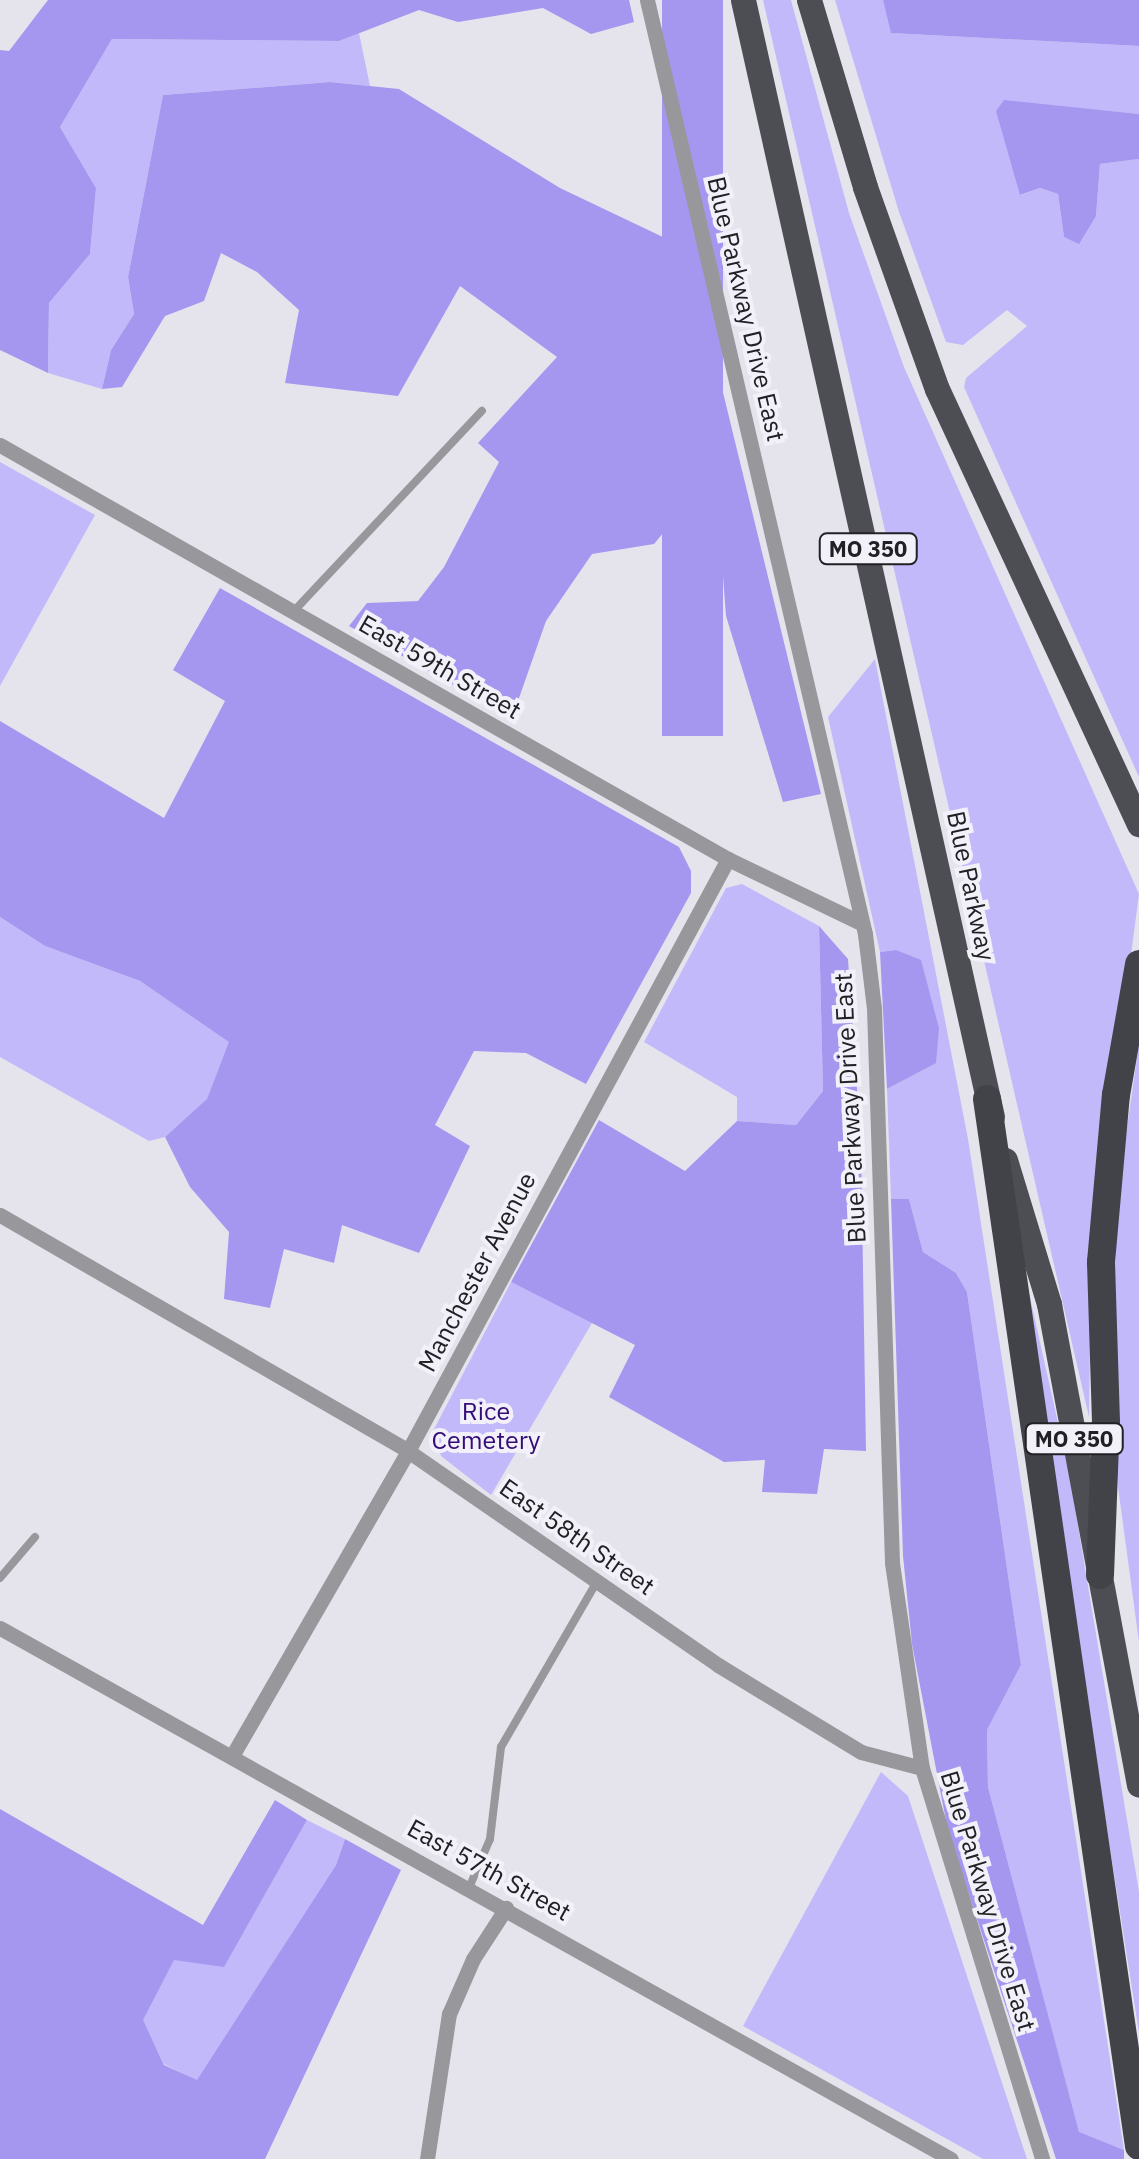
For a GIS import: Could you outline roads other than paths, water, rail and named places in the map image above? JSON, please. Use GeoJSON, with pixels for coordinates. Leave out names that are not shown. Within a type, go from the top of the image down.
{"type":"FeatureCollection","features":[{"type":"Feature","properties":{"kind":"highway","name":"Blue Parkway"},"geometry":{"type":"LineString","coordinates":[[743,0],[986,1099],[1049,1304],[1139,1785]]}},
{"type":"Feature","properties":{"kind":"highway"},"geometry":{"type":"LineString","coordinates":[[809,0],[865,188],[930,370],[1139,824]]}},
{"type":"Feature","properties":{"kind":"highway"},"geometry":{"type":"LineString","coordinates":[[1100,1576],[1106,1422],[1101,1262],[1116,1096],[1139,964]]}},
{"type":"Feature","properties":{"kind":"highway"},"geometry":{"type":"LineString","coordinates":[[986,1099],[1139,2146]]}},
{"type":"Feature","properties":{"kind":"street","name":"Blue Parkway Drive East"},"geometry":{"type":"LineString","coordinates":[[647,0],[852,861],[874,1008],[892,1563],[922,1768],[1042,2159]]}},
{"type":"Feature","properties":{"kind":"street","name":"East 59th Street"},"geometry":{"type":"LineString","coordinates":[[0,446],[728,859],[859,922]]}},
{"type":"Feature","properties":{"kind":"street","name":"Manchester Avenue"},"geometry":{"type":"LineString","coordinates":[[232,1756],[408,1452],[728,859]]}},
{"type":"Feature","properties":{"kind":"street","name":"East 58th Street"},"geometry":{"type":"LineString","coordinates":[[0,1216],[408,1452],[861,1752],[922,1768]]}},
{"type":"Feature","properties":{"kind":"street","name":"East 57th Street"},"geometry":{"type":"LineString","coordinates":[[0,1628],[951,2159]]}},
{"type":"Feature","properties":{"kind":"street"},"geometry":{"type":"LineString","coordinates":[[427,2159],[449,2014],[473,1958],[506,1908]]}},
{"type":"Feature","properties":{"kind":"lane"},"geometry":{"type":"LineString","coordinates":[[293,612],[482,412]]}},
{"type":"Feature","properties":{"kind":"lane"},"geometry":{"type":"LineString","coordinates":[[0,1578],[35,1537]]}},
{"type":"Feature","properties":{"kind":"lane"},"geometry":{"type":"LineString","coordinates":[[469,1888],[490,1839],[500,1747],[598,1581]]}},
{"type":"Feature","properties":{"kind":"park label","name":"Rice Cemetery"},"geometry":{"type":"Point","coordinates":[486,1426]}}]}
